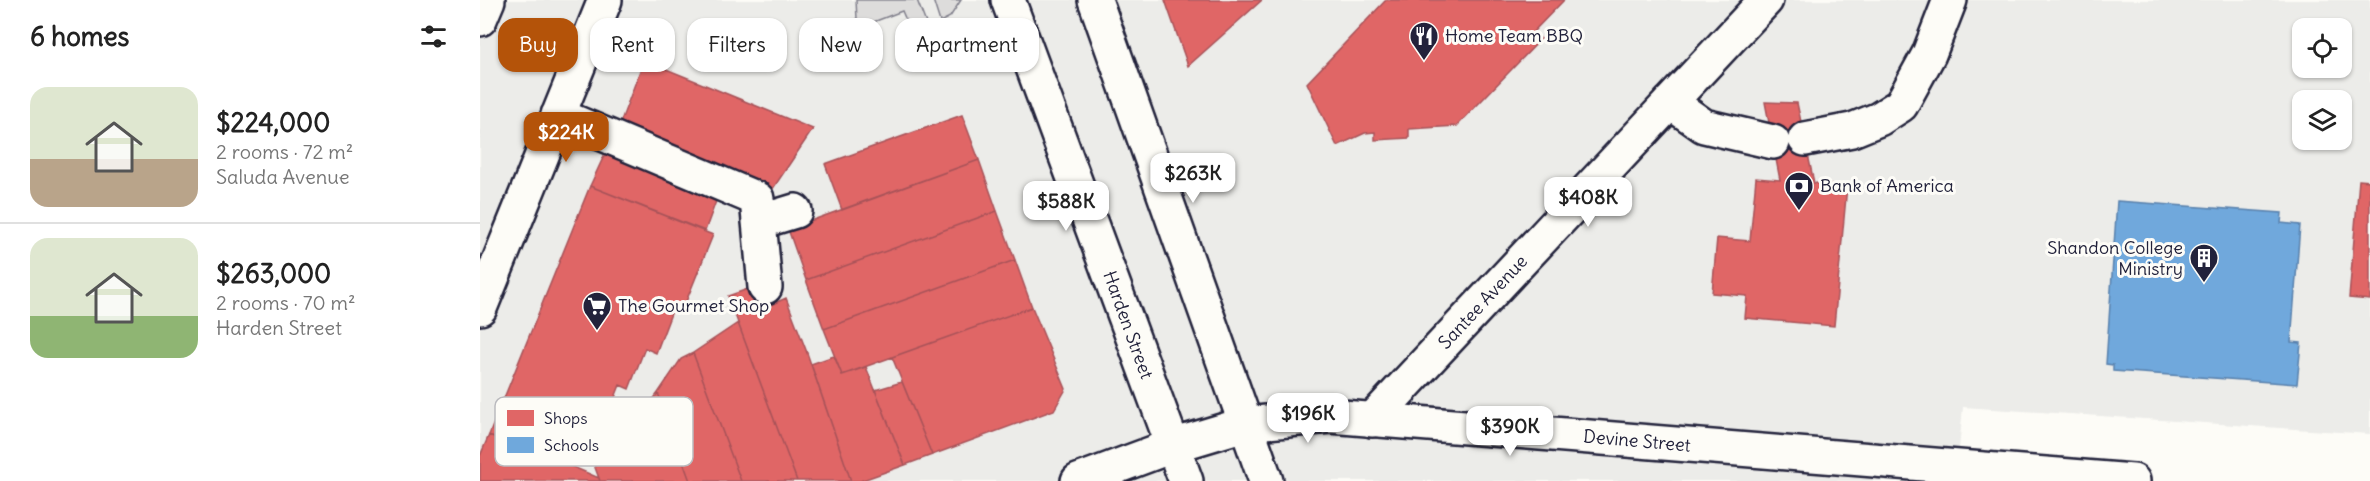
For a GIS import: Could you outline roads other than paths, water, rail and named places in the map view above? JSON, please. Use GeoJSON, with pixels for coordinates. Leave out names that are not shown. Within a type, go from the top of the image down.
{"type":"FeatureCollection","features":[{"type":"Feature","properties":{"kind":"main road"},"geometry":{"type":"LineString","coordinates":[[480,19],[488,0]]}},
{"type":"Feature","properties":{"kind":"main road"},"geometry":{"type":"LineString","coordinates":[[480,308],[605,0]]}},
{"type":"Feature","properties":{"kind":"main road","name":"Harden Street"},"geometry":{"type":"LineString","coordinates":[[1008,0],[1186,481]]}},
{"type":"Feature","properties":{"kind":"main road"},"geometry":{"type":"LineString","coordinates":[[1095,0],[1266,481]]}},
{"type":"Feature","properties":{"kind":"main road","name":"Santee Avenue"},"geometry":{"type":"LineString","coordinates":[[1372,420],[1767,0]]}},
{"type":"Feature","properties":{"kind":"main road"},"geometry":{"type":"LineString","coordinates":[[1670,102],[1704,126],[1789,141],[1852,130],[1879,119],[1901,105],[1929,54],[1950,0]]}},
{"type":"Feature","properties":{"kind":"main road"},"geometry":{"type":"LineString","coordinates":[[558,115],[757,199],[765,287]]}},
{"type":"Feature","properties":{"kind":"main road"},"geometry":{"type":"LineString","coordinates":[[759,222],[795,211]]}},
{"type":"Feature","properties":{"kind":"main road","name":"Devine Street"},"geometry":{"type":"LineString","coordinates":[[1078,481],[1172,446],[1245,424],[1330,417],[1986,475],[2133,481]]}},
{"type":"Feature","properties":{"kind":"place","name":"Home Team BBQ"},"geometry":{"type":"Point","coordinates":[1424,62]}},
{"type":"Feature","properties":{"kind":"place","name":"Bank of America"},"geometry":{"type":"Point","coordinates":[1799,212]}},
{"type":"Feature","properties":{"kind":"place","name":"Shandon College Ministry"},"geometry":{"type":"Point","coordinates":[2204,284]}},
{"type":"Feature","properties":{"kind":"place","name":"The Gourmet Shop"},"geometry":{"type":"Point","coordinates":[597,332]}}]}
